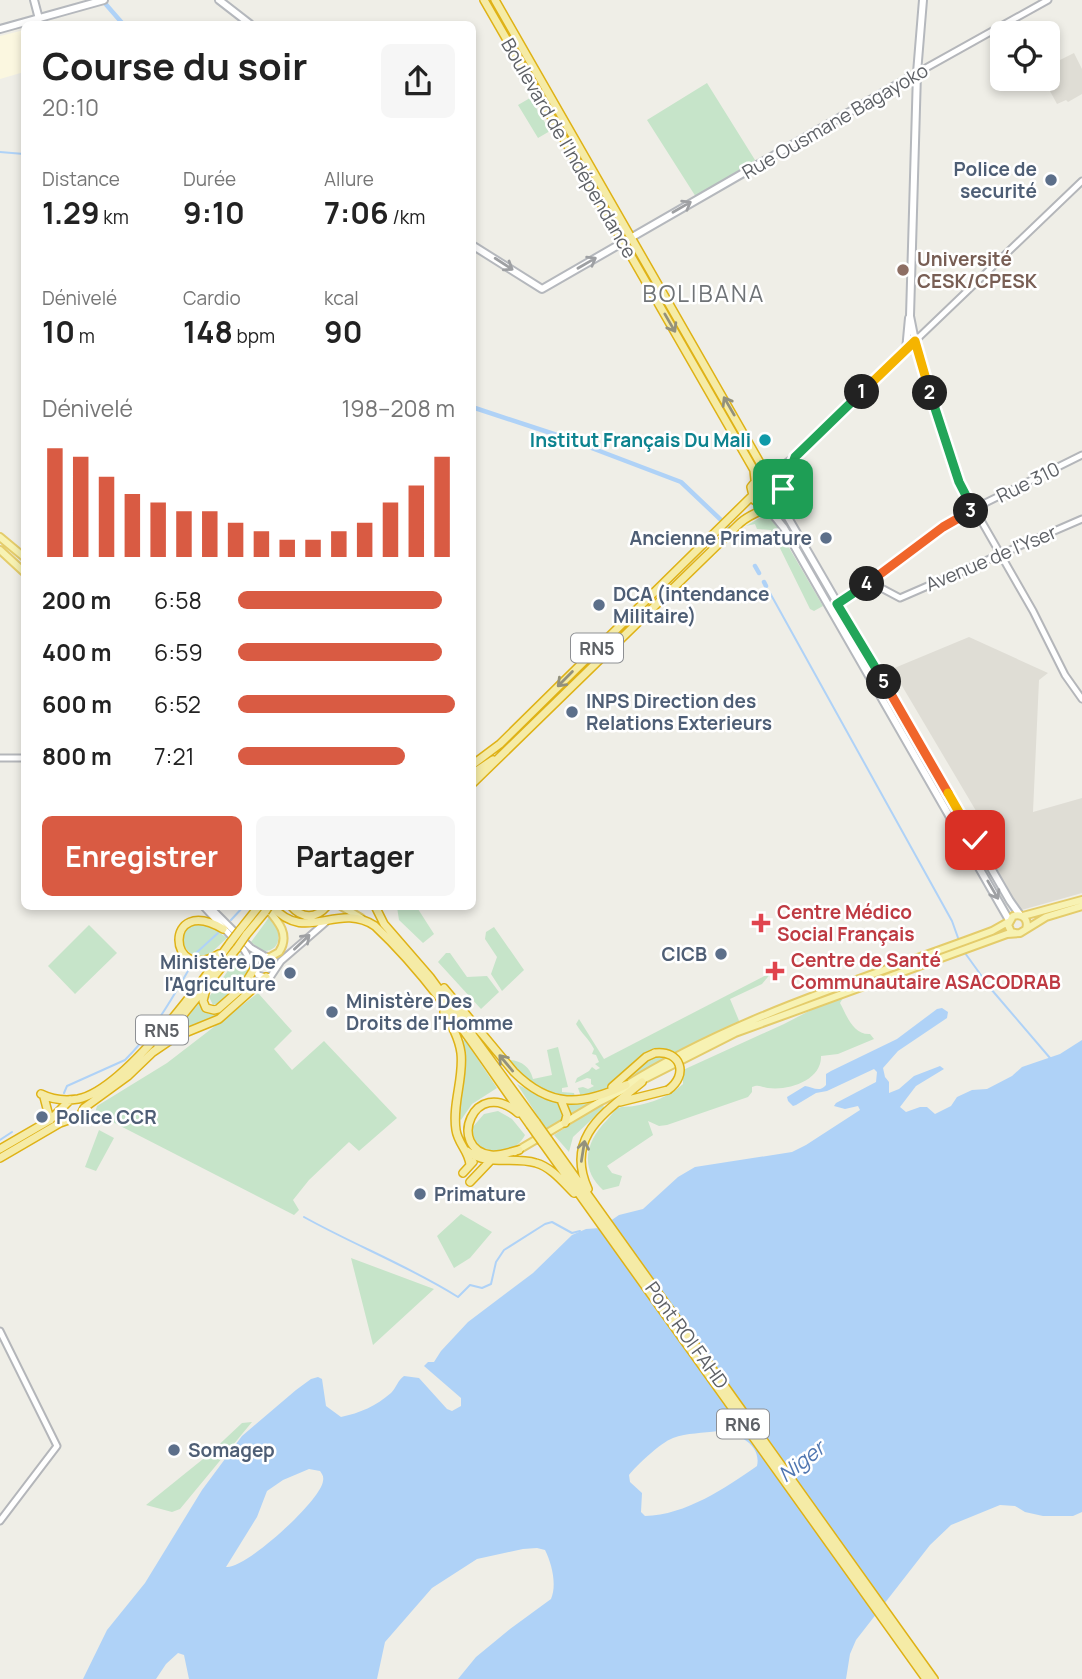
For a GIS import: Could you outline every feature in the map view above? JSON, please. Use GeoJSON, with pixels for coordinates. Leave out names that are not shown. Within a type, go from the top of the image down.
{"type":"FeatureCollection","features":[{"type":"Feature","properties":{"kind":"highway","name":"Boulevard de l'Indépendance"},"geometry":{"type":"LineString","coordinates":[[484,0],[754,470],[755,480]]}},
{"type":"Feature","properties":{"kind":"highway","name":"Boulevard de l'Indépendance"},"geometry":{"type":"LineString","coordinates":[[495,0],[769,475]]}},
{"type":"Feature","properties":{"kind":"highway"},"geometry":{"type":"LineString","coordinates":[[769,475],[779,481],[783,489],[780,500],[767,507],[758,504],[752,496],[751,487],[755,480],[769,475]]}},
{"type":"Feature","properties":{"kind":"highway","name":"RN5"},"geometry":{"type":"LineString","coordinates":[[476,762],[500,744],[752,496]]}},
{"type":"Feature","properties":{"kind":"highway","name":"RN5"},"geometry":{"type":"LineString","coordinates":[[476,771],[502,754],[740,523],[752,513],[767,507]]}},
{"type":"Feature","properties":{"kind":"highway"},"geometry":{"type":"LineString","coordinates":[[476,780],[502,754]]}},
{"type":"Feature","properties":{"kind":"highway","name":"RN5"},"geometry":{"type":"LineString","coordinates":[[0,1149],[50,1120],[71,1101],[109,1083],[150,1044],[263,910]]}},
{"type":"Feature","properties":{"kind":"highway"},"geometry":{"type":"LineString","coordinates":[[269,910],[298,924],[347,916],[368,921]]}},
{"type":"Feature","properties":{"kind":"highway"},"geometry":{"type":"LineString","coordinates":[[295,910],[302,916],[311,916],[324,910]]}},
{"type":"Feature","properties":{"kind":"highway","name":"RN6"},"geometry":{"type":"LineString","coordinates":[[375,910],[384,924],[430,977],[531,1123]]}},
{"type":"Feature","properties":{"kind":"highway"},"geometry":{"type":"LineString","coordinates":[[223,929],[207,919],[196,919],[186,923],[181,929],[178,944],[185,955],[199,962],[211,959],[231,947]]}},
{"type":"Feature","properties":{"kind":"highway","name":"RN6"},"geometry":{"type":"LineString","coordinates":[[368,921],[384,935],[429,987],[545,1140],[926,1679]]}},
{"type":"Feature","properties":{"kind":"highway","name":"RN5"},"geometry":{"type":"LineString","coordinates":[[0,1158],[80,1116],[84,1108],[128,1076],[153,1052],[208,986],[231,947]]}},
{"type":"Feature","properties":{"kind":"highway"},"geometry":{"type":"LineString","coordinates":[[208,986],[203,1002],[206,1007],[214,1010],[243,987],[254,967]]}},
{"type":"Feature","properties":{"kind":"highway"},"geometry":{"type":"LineString","coordinates":[[153,1052],[175,1037],[219,1019],[266,977]]}},
{"type":"Feature","properties":{"kind":"highway"},"geometry":{"type":"LineString","coordinates":[[430,977],[439,982],[514,1072],[535,1090],[561,1100],[592,1099],[626,1085]]}},
{"type":"Feature","properties":{"kind":"highway"},"geometry":{"type":"LineString","coordinates":[[429,987],[446,1014],[459,1045],[461,1061],[456,1126],[459,1141],[466,1150],[480,1158],[543,1165],[600,1218]]}},
{"type":"Feature","properties":{"kind":"highway"},"geometry":{"type":"LineString","coordinates":[[535,1090],[567,1098],[599,1093],[614,1087],[646,1057],[654,1053],[671,1054],[677,1059],[680,1074],[668,1090],[613,1105]]}},
{"type":"Feature","properties":{"kind":"highway"},"geometry":{"type":"LineString","coordinates":[[600,1218],[587,1187],[580,1159],[582,1147],[589,1129],[642,1082]]}},
{"type":"Feature","properties":{"kind":"highway"},"geometry":{"type":"LineString","coordinates":[[50,1120],[43,1095],[82,1102],[84,1108]]}},
{"type":"Feature","properties":{"kind":"highway"},"geometry":{"type":"LineString","coordinates":[[561,1100],[567,1115],[565,1124]]}},
{"type":"Feature","properties":{"kind":"highway"},"geometry":{"type":"LineString","coordinates":[[71,1101],[66,1112],[74,1117]]}},
{"type":"Feature","properties":{"kind":"highway"},"geometry":{"type":"LineString","coordinates":[[519,1150],[498,1155],[481,1152],[469,1138],[470,1118],[481,1106],[496,1102],[513,1109],[531,1123]]}},
{"type":"Feature","properties":{"kind":"highway"},"geometry":{"type":"LineString","coordinates":[[466,1150],[470,1165]]}},
{"type":"Feature","properties":{"kind":"highway"},"geometry":{"type":"LineString","coordinates":[[463,1173],[480,1158]]}},
{"type":"Feature","properties":{"kind":"highway"},"geometry":{"type":"LineString","coordinates":[[470,1182],[491,1160]]}},
{"type":"Feature","properties":{"kind":"highway","name":"RN6"},"geometry":{"type":"LineString","coordinates":[[888,1623],[934,1679]]}},
{"type":"Feature","properties":{"kind":"main road"},"geometry":{"type":"LineString","coordinates":[[34,0],[39,19]]}},
{"type":"Feature","properties":{"kind":"main road"},"geometry":{"type":"LineString","coordinates":[[31,21],[104,0]]}},
{"type":"Feature","properties":{"kind":"main road"},"geometry":{"type":"LineString","coordinates":[[219,0],[246,21]]}},
{"type":"Feature","properties":{"kind":"main road"},"geometry":{"type":"LineString","coordinates":[[906,350],[921,3]]}},
{"type":"Feature","properties":{"kind":"main road"},"geometry":{"type":"LineString","coordinates":[[0,29],[21,24]]}},
{"type":"Feature","properties":{"kind":"main road","name":"Rue Ousmane Bagayoko"},"geometry":{"type":"LineString","coordinates":[[476,248],[542,289],[917,73]]}},
{"type":"Feature","properties":{"kind":"main road"},"geometry":{"type":"LineString","coordinates":[[769,475],[795,457],[915,341],[909,316]]}},
{"type":"Feature","properties":{"kind":"main road"},"geometry":{"type":"LineString","coordinates":[[783,489],[795,457]]}},
{"type":"Feature","properties":{"kind":"main road"},"geometry":{"type":"LineString","coordinates":[[780,500],[834,606],[1008,921],[1011,932],[1017,934]]}},
{"type":"Feature","properties":{"kind":"main road"},"geometry":{"type":"LineString","coordinates":[[767,507],[784,528],[834,606],[1027,924],[1026,930]]}},
{"type":"Feature","properties":{"kind":"main road"},"geometry":{"type":"LineString","coordinates":[[0,537],[21,554]]}},
{"type":"Feature","properties":{"kind":"main road"},"geometry":{"type":"LineString","coordinates":[[0,550],[21,569]]}},
{"type":"Feature","properties":{"kind":"main road"},"geometry":{"type":"LineString","coordinates":[[491,1160],[519,1150],[663,1063],[731,1029],[967,941],[1013,916],[1082,900]]}},
{"type":"Feature","properties":{"kind":"main road"},"geometry":{"type":"LineString","coordinates":[[609,1097],[735,1033],[1007,934],[1017,934],[1046,917],[1082,906]]}},
{"type":"Feature","properties":{"kind":"main road"},"geometry":{"type":"LineString","coordinates":[[267,910],[279,921],[284,936],[279,952],[268,956]]}},
{"type":"Feature","properties":{"kind":"main road"},"geometry":{"type":"LineString","coordinates":[[345,910],[368,921]]}},
{"type":"Feature","properties":{"kind":"street","name":"Rue Ousmane Bagayoko"},"geometry":{"type":"LineString","coordinates":[[917,73],[1048,0]]}},
{"type":"Feature","properties":{"kind":"street"},"geometry":{"type":"LineString","coordinates":[[1082,181],[915,341],[959,482],[1033,611],[1065,675],[1080,690],[1082,699]]}},
{"type":"Feature","properties":{"kind":"street","name":"Rue 310"},"geometry":{"type":"LineString","coordinates":[[834,606],[943,527],[973,509],[1082,455]]}},
{"type":"Feature","properties":{"kind":"street","name":"Avenue de l'Yser"},"geometry":{"type":"LineString","coordinates":[[870,582],[900,598],[1082,519]]}},
{"type":"Feature","properties":{"kind":"street"},"geometry":{"type":"LineString","coordinates":[[0,758],[21,758]]}},
{"type":"Feature","properties":{"kind":"street"},"geometry":{"type":"LineString","coordinates":[[206,910],[249,956],[258,975],[266,977],[273,974],[316,929],[331,919]]}},
{"type":"Feature","properties":{"kind":"street"},"geometry":{"type":"LineString","coordinates":[[213,910],[255,952],[268,956],[275,962],[276,968]]}},
{"type":"Feature","properties":{"kind":"street"},"geometry":{"type":"LineString","coordinates":[[254,967],[257,959],[268,956]]}},
{"type":"Feature","properties":{"kind":"street"},"geometry":{"type":"LineString","coordinates":[[0,1331],[57,1446],[0,1521]]}},
{"type":"Feature","properties":{"kind":"shaded area"},"geometry":{"type":"Polygon","coordinates":[[[21,31],[21,73],[0,79],[0,36],[21,31]]]}},
{"type":"Feature","properties":{"kind":"shaded area"},"geometry":{"type":"Polygon","coordinates":[[[1074,53],[1082,69],[1082,94],[1068,102],[1066,100],[1057,104],[1050,91],[1060,91],[1060,60],[1074,53]]]}},
{"type":"Feature","properties":{"kind":"shaded area"},"geometry":{"type":"Polygon","coordinates":[[[969,637],[1048,673],[1039,680],[1033,812],[1082,798],[1082,893],[1018,911],[987,849],[985,826],[892,669],[969,637]]]}},
{"type":"Feature","properties":{"kind":"green space"},"geometry":{"type":"Polygon","coordinates":[[[707,83],[755,160],[696,197],[647,120],[707,83]]]}},
{"type":"Feature","properties":{"kind":"green space"},"geometry":{"type":"Polygon","coordinates":[[[530,98],[550,131],[538,138],[518,105],[530,98]]]}},
{"type":"Feature","properties":{"kind":"green space"},"geometry":{"type":"Polygon","coordinates":[[[761,517],[769,517],[774,522],[823,606],[814,611],[810,609],[771,530],[757,529],[755,524],[746,526],[761,517]]]}},
{"type":"Feature","properties":{"kind":"green space"},"geometry":{"type":"Polygon","coordinates":[[[397,910],[419,910],[434,934],[423,943],[399,920],[397,910]]]}},
{"type":"Feature","properties":{"kind":"green space"},"geometry":{"type":"Polygon","coordinates":[[[270,916],[278,933],[277,944],[274,948],[262,951],[251,942],[270,916]]]}},
{"type":"Feature","properties":{"kind":"green space"},"geometry":{"type":"Polygon","coordinates":[[[205,922],[227,938],[210,954],[197,957],[183,944],[182,936],[187,927],[205,922]]]}},
{"type":"Feature","properties":{"kind":"green space"},"geometry":{"type":"Polygon","coordinates":[[[89,925],[117,953],[75,994],[48,966],[89,925]]]}},
{"type":"Feature","properties":{"kind":"green space"},"geometry":{"type":"Polygon","coordinates":[[[494,927],[524,970],[502,991],[491,974],[497,957],[485,939],[486,932],[494,927]]]}},
{"type":"Feature","properties":{"kind":"green space"},"geometry":{"type":"Polygon","coordinates":[[[446,953],[450,953],[467,977],[487,976],[499,992],[481,1009],[438,962],[446,953]]]}},
{"type":"Feature","properties":{"kind":"green space"},"geometry":{"type":"Polygon","coordinates":[[[240,954],[247,960],[248,968],[242,984],[227,998],[213,1005],[209,997],[240,954]]]}},
{"type":"Feature","properties":{"kind":"green space"},"geometry":{"type":"Polygon","coordinates":[[[772,972],[762,984],[730,999],[740,1023],[605,1089],[581,1097],[578,1088],[588,1089],[594,1086],[591,1079],[587,1078],[575,1083],[577,1078],[592,1067],[596,1070],[600,1068],[595,1064],[599,1062],[596,1055],[592,1054],[594,1049],[576,1024],[579,1019],[604,1059],[772,972]]]}},
{"type":"Feature","properties":{"kind":"green space"},"geometry":{"type":"Polygon","coordinates":[[[254,976],[258,980],[220,1015],[172,1035],[200,1002],[209,1014],[214,1014],[250,983],[254,976]]]}},
{"type":"Feature","properties":{"kind":"green space"},"geometry":{"type":"Polygon","coordinates":[[[258,993],[292,1031],[274,1049],[292,1070],[324,1041],[397,1118],[359,1151],[349,1142],[309,1180],[293,1200],[299,1210],[294,1215],[95,1113],[97,1106],[167,1063],[258,993]]]}},
{"type":"Feature","properties":{"kind":"green space"},"geometry":{"type":"Polygon","coordinates":[[[840,995],[843,998],[840,1003],[851,1024],[874,1039],[838,1054],[821,1056],[816,1072],[794,1086],[754,1086],[748,1097],[667,1125],[659,1126],[648,1121],[653,1135],[607,1166],[612,1173],[622,1176],[619,1186],[603,1190],[595,1182],[588,1164],[590,1146],[600,1128],[617,1109],[647,1103],[667,1095],[683,1084],[683,1070],[840,995]]]}},
{"type":"Feature","properties":{"kind":"green space"},"geometry":{"type":"Polygon","coordinates":[[[465,1040],[497,1088],[472,1104],[461,1120],[458,1118],[459,1041],[465,1040]]]}},
{"type":"Feature","properties":{"kind":"green space"},"geometry":{"type":"Polygon","coordinates":[[[558,1047],[568,1087],[562,1088],[562,1092],[574,1093],[575,1097],[547,1093],[509,1065],[510,1060],[522,1063],[528,1068],[533,1079],[552,1075],[547,1050],[558,1047]]]}},
{"type":"Feature","properties":{"kind":"green space"},"geometry":{"type":"Polygon","coordinates":[[[517,1084],[544,1099],[589,1103],[546,1129],[517,1084]]]}},
{"type":"Feature","properties":{"kind":"green space"},"geometry":{"type":"Polygon","coordinates":[[[603,1104],[604,1108],[573,1137],[569,1152],[554,1135],[603,1104]]]}},
{"type":"Feature","properties":{"kind":"green space"},"geometry":{"type":"Polygon","coordinates":[[[498,1111],[512,1119],[525,1135],[509,1150],[483,1148],[476,1144],[471,1129],[484,1114],[498,1111]]]}},
{"type":"Feature","properties":{"kind":"green space"},"geometry":{"type":"Polygon","coordinates":[[[99,1130],[114,1138],[96,1171],[85,1167],[99,1130]]]}},
{"type":"Feature","properties":{"kind":"green space"},"geometry":{"type":"Polygon","coordinates":[[[461,1214],[492,1232],[470,1258],[454,1268],[437,1236],[461,1214]]]}},
{"type":"Feature","properties":{"kind":"green space"},"geometry":{"type":"Polygon","coordinates":[[[351,1258],[434,1289],[373,1345],[351,1258]]]}},
{"type":"Feature","properties":{"kind":"green space"},"geometry":{"type":"Polygon","coordinates":[[[252,1422],[180,1509],[172,1512],[146,1505],[208,1455],[242,1423],[252,1422]]]}},
{"type":"Feature","properties":{"kind":"water","name":"Niger"},"geometry":{"type":"Polygon","coordinates":[[[942,1008],[948,1012],[947,1018],[898,1051],[883,1068],[889,1082],[889,1093],[899,1089],[914,1076],[940,1066],[944,1069],[916,1086],[900,1107],[906,1112],[927,1107],[935,1114],[951,1106],[957,1097],[972,1090],[987,1089],[1012,1076],[1022,1067],[1060,1054],[1082,1040],[1082,1512],[1073,1516],[1043,1516],[1025,1512],[1015,1506],[1000,1505],[951,1525],[930,1545],[856,1640],[850,1654],[846,1679],[458,1679],[476,1657],[551,1599],[554,1587],[552,1568],[545,1550],[537,1548],[477,1559],[432,1588],[385,1642],[377,1679],[189,1679],[184,1655],[178,1653],[156,1679],[83,1679],[107,1630],[145,1583],[202,1490],[242,1436],[296,1390],[311,1379],[322,1379],[326,1406],[341,1417],[380,1402],[404,1376],[419,1378],[447,1409],[452,1411],[461,1406],[461,1398],[424,1366],[428,1362],[434,1362],[468,1322],[533,1273],[572,1235],[586,1229],[600,1228],[619,1215],[643,1209],[678,1177],[695,1167],[792,1152],[806,1145],[860,1110],[858,1106],[845,1109],[834,1106],[876,1082],[877,1072],[874,1069],[827,1091],[816,1093],[793,1106],[787,1097],[805,1086],[818,1089],[823,1087],[826,1085],[826,1074],[897,1039],[942,1008]],[[718,1431],[673,1438],[655,1449],[629,1475],[630,1482],[642,1493],[641,1512],[645,1516],[690,1506],[757,1466],[756,1451],[752,1446],[740,1437],[718,1431]],[[309,1469],[283,1480],[267,1491],[257,1517],[226,1567],[248,1558],[264,1546],[310,1503],[319,1491],[323,1475],[320,1471],[309,1469]]]}},
{"type":"Feature","properties":{"kind":"waterway"},"geometry":{"type":"LineString","coordinates":[[103,1],[120,21]]}},
{"type":"Feature","properties":{"kind":"waterway"},"geometry":{"type":"LineString","coordinates":[[0,152],[21,154]]}},
{"type":"Feature","properties":{"kind":"waterway"},"geometry":{"type":"LineString","coordinates":[[476,408],[560,436],[681,482],[740,538]]}},
{"type":"Feature","properties":{"kind":"waterway"},"geometry":{"type":"LineString","coordinates":[[755,566],[759,573]]}},
{"type":"Feature","properties":{"kind":"waterway"},"geometry":{"type":"LineString","coordinates":[[764,582],[766,586]]}},
{"type":"Feature","properties":{"kind":"waterway"},"geometry":{"type":"LineString","coordinates":[[770,593],[952,921],[962,949]]}},
{"type":"Feature","properties":{"kind":"waterway"},"geometry":{"type":"LineString","coordinates":[[231,920],[240,910]]}},
{"type":"Feature","properties":{"kind":"waterway"},"geometry":{"type":"LineString","coordinates":[[195,954],[218,933]]}},
{"type":"Feature","properties":{"kind":"waterway"},"geometry":{"type":"LineString","coordinates":[[965,953],[991,989],[1050,1058]]}},
{"type":"Feature","properties":{"kind":"waterway"},"geometry":{"type":"LineString","coordinates":[[64,1093],[67,1086],[125,1060],[154,1026],[192,964]]}},
{"type":"Feature","properties":{"kind":"waterway"},"geometry":{"type":"LineString","coordinates":[[0,1140],[12,1132]]}},
{"type":"Feature","properties":{"kind":"waterway"},"geometry":{"type":"LineString","coordinates":[[304,1217],[458,1297],[470,1285],[482,1288],[491,1284],[496,1262],[504,1250],[545,1224],[552,1222],[572,1233],[580,1231]]}},
{"type":"Feature","properties":{"kind":"place","name":"Police de securité"},"geometry":{"type":"Point","coordinates":[1051,180]}},
{"type":"Feature","properties":{"kind":"place","name":"Université CESK/CPESK"},"geometry":{"type":"Point","coordinates":[903,270]}},
{"type":"Feature","properties":{"kind":"place","name":"Institut Français Du Mali"},"geometry":{"type":"Point","coordinates":[765,440]}},
{"type":"Feature","properties":{"kind":"place","name":"Ancienne Primature"},"geometry":{"type":"Point","coordinates":[826,538]}},
{"type":"Feature","properties":{"kind":"place","name":"DCA (intendance Militaire)"},"geometry":{"type":"Point","coordinates":[599,605]}},
{"type":"Feature","properties":{"kind":"place","name":"INPS Direction des Relations Exterieurs"},"geometry":{"type":"Point","coordinates":[572,712]}},
{"type":"Feature","properties":{"kind":"place","name":"Centre Médico Social Français"},"geometry":{"type":"Point","coordinates":[761,923]}},
{"type":"Feature","properties":{"kind":"place","name":"CICB"},"geometry":{"type":"Point","coordinates":[721,954]}},
{"type":"Feature","properties":{"kind":"place","name":"Centre de Santé Communautaire ASACODRAB"},"geometry":{"type":"Point","coordinates":[775,971]}},
{"type":"Feature","properties":{"kind":"place","name":"Ministère De l'Agriculture"},"geometry":{"type":"Point","coordinates":[290,973]}},
{"type":"Feature","properties":{"kind":"place","name":"Ministère Des Droits de l'Homme"},"geometry":{"type":"Point","coordinates":[332,1012]}},
{"type":"Feature","properties":{"kind":"place","name":"Police CCR"},"geometry":{"type":"Point","coordinates":[42,1117]}},
{"type":"Feature","properties":{"kind":"place","name":"Primature"},"geometry":{"type":"Point","coordinates":[420,1194]}},
{"type":"Feature","properties":{"kind":"place","name":"Somagep"},"geometry":{"type":"Point","coordinates":[174,1450]}},
{"type":"Feature","properties":{"kind":"district","name":"BOLIBANA"},"geometry":{"type":"Point","coordinates":[704,293]}},
{"type":"Feature","properties":{"kind":"route"},"geometry":{"type":"LineString","coordinates":[[783,489],[795,457],[915,341],[934,409],[959,482],[973,509],[943,527],[837,604],[975,840]]}}]}
